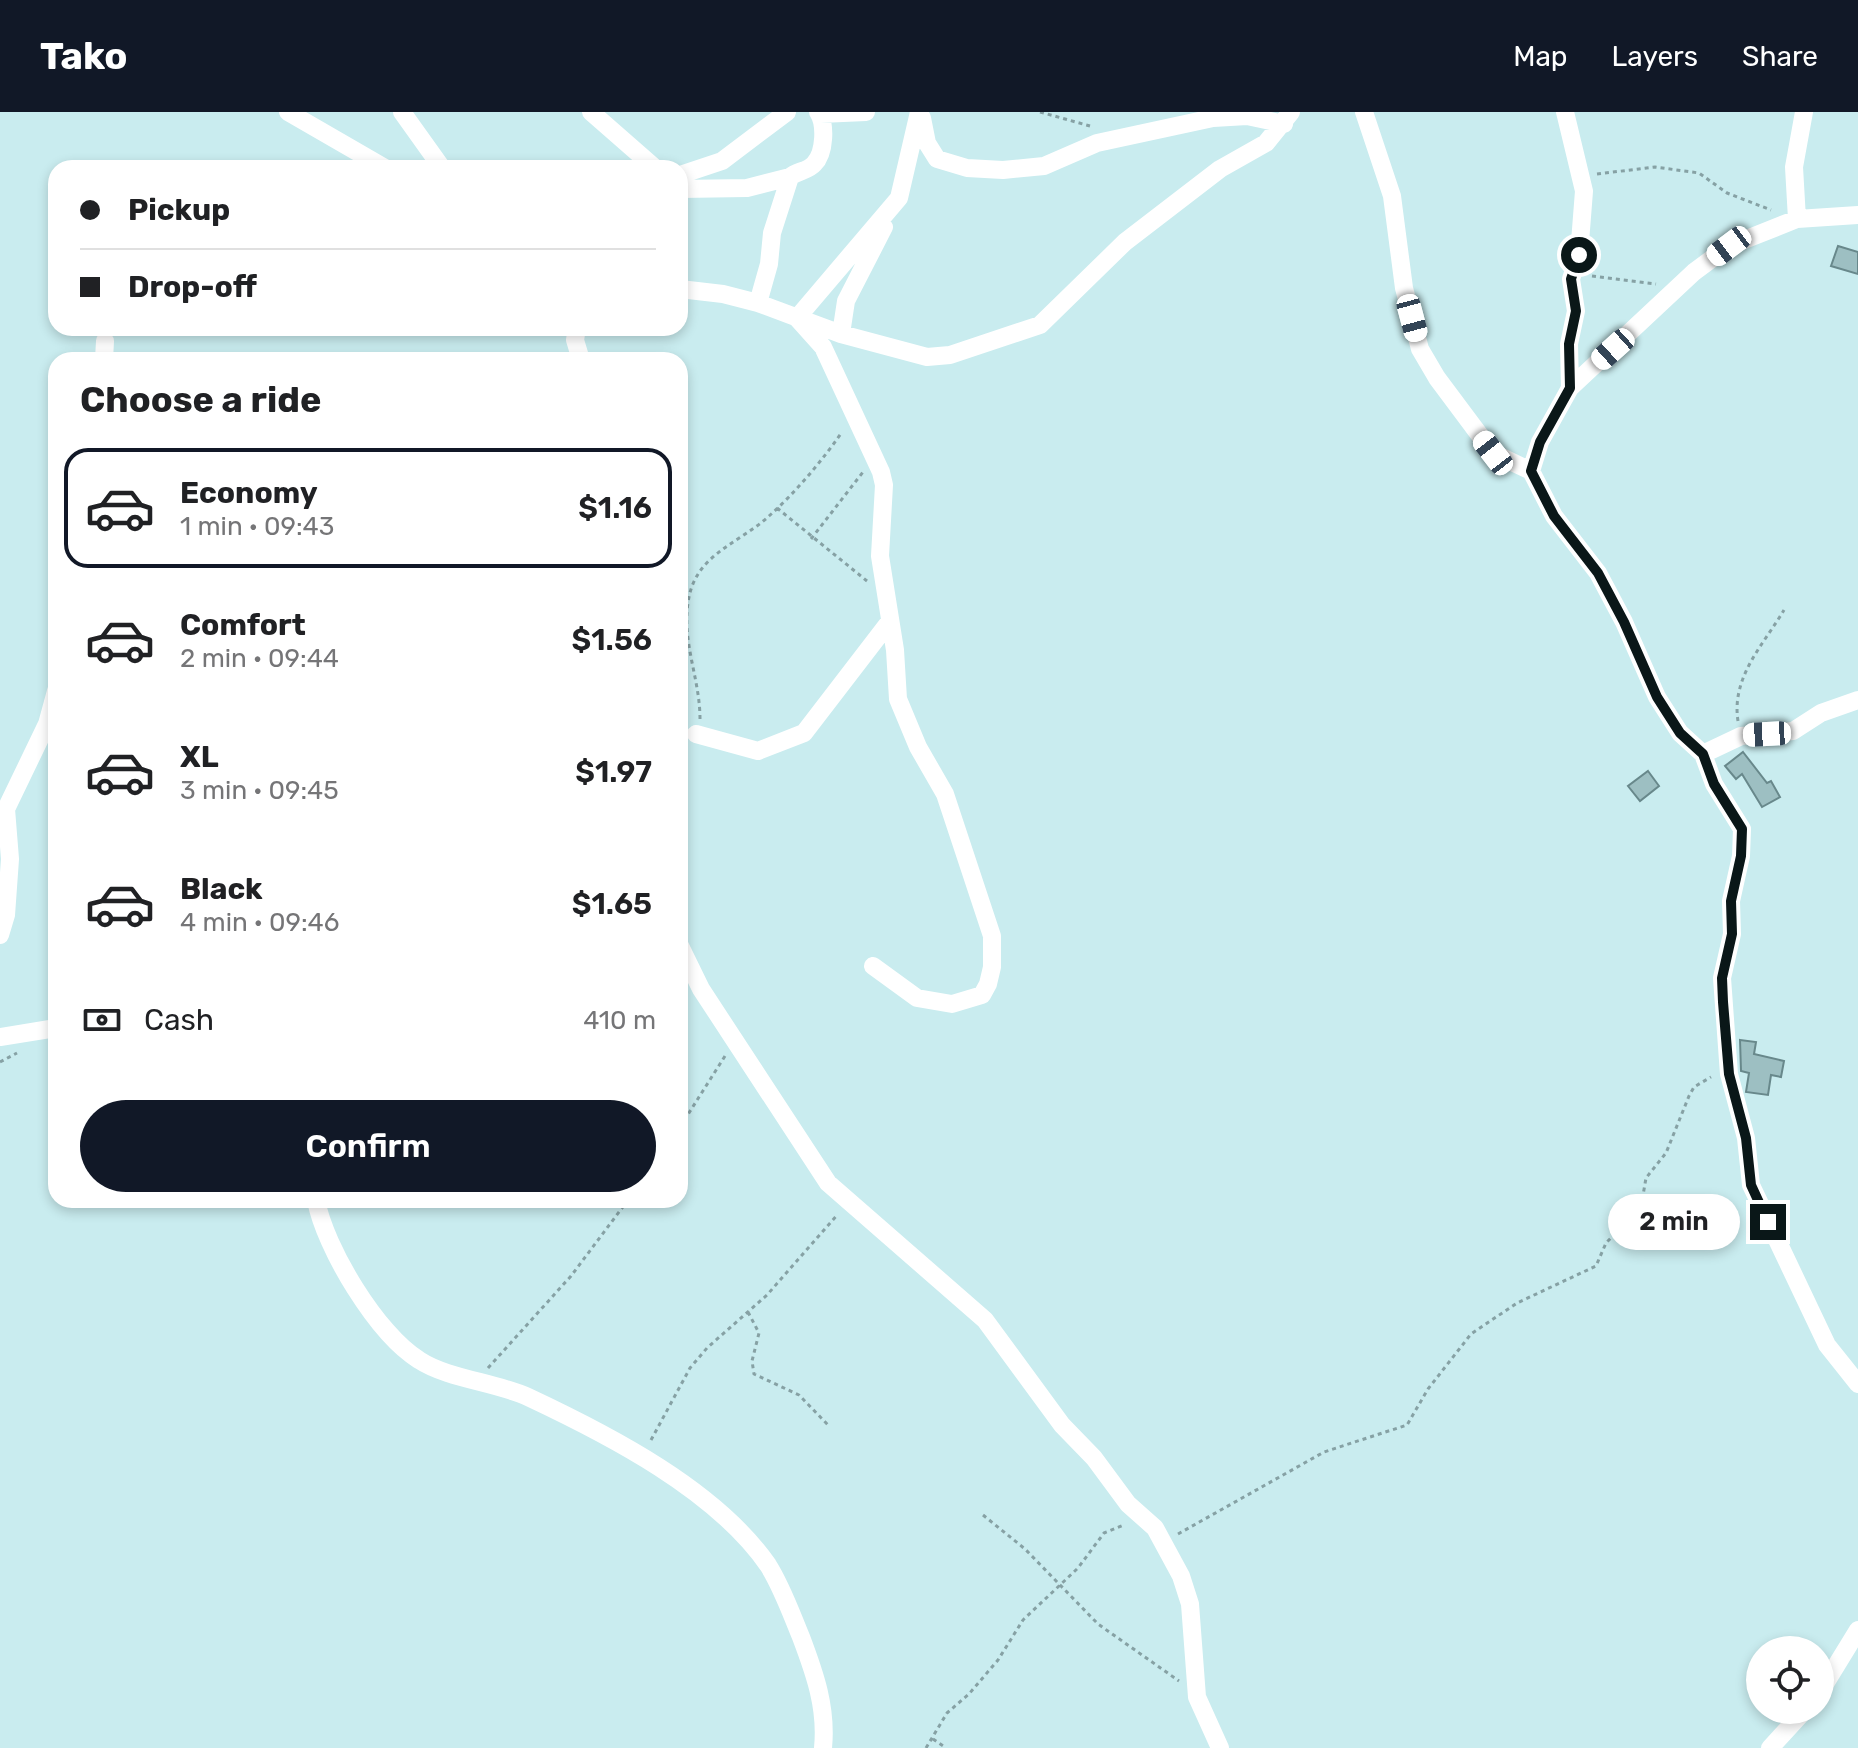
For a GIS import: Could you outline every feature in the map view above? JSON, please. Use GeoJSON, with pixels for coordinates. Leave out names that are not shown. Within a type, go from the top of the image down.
{"type":"FeatureCollection","features":[{"type":"Feature","properties":{"kind":"street"},"geometry":{"type":"LineString","coordinates":[[288,112],[371,160]]}},
{"type":"Feature","properties":{"kind":"street"},"geometry":{"type":"LineString","coordinates":[[402,112],[436,160]]}},
{"type":"Feature","properties":{"kind":"street"},"geometry":{"type":"LineString","coordinates":[[591,112],[646,160]]}},
{"type":"Feature","properties":{"kind":"street"},"geometry":{"type":"LineString","coordinates":[[688,172],[722,161],[787,112]]}},
{"type":"Feature","properties":{"kind":"street"},"geometry":{"type":"LineString","coordinates":[[688,189],[747,188],[790,177],[817,161],[823,130],[819,113],[866,112]]}},
{"type":"Feature","properties":{"kind":"street"},"geometry":{"type":"LineString","coordinates":[[920,112],[927,143],[937,159],[967,168],[1003,170],[1044,166],[1097,143],[1213,118],[1287,118]]}},
{"type":"Feature","properties":{"kind":"street"},"geometry":{"type":"LineString","coordinates":[[841,334],[846,301],[899,198],[920,112]]}},
{"type":"Feature","properties":{"kind":"street"},"geometry":{"type":"LineString","coordinates":[[1364,112],[1392,196],[1404,288],[1420,349],[1437,378],[1493,453],[1531,471],[1554,516],[1598,573],[1624,622],[1657,697],[1680,733],[1703,754],[1714,784],[1742,829],[1731,901],[1732,934],[1722,978],[1729,1074],[1746,1138],[1751,1185],[1827,1345],[1858,1384]]}},
{"type":"Feature","properties":{"kind":"street"},"geometry":{"type":"LineString","coordinates":[[1797,219],[1794,167],[1804,112]]}},
{"type":"Feature","properties":{"kind":"street"},"geometry":{"type":"LineString","coordinates":[[1570,114],[1582,175],[1582,234],[1572,273],[1571,289],[1576,311],[1569,344],[1570,388]]}},
{"type":"Feature","properties":{"kind":"street"},"geometry":{"type":"LineString","coordinates":[[688,290],[758,303],[841,334],[937,357],[1017,335],[1040,325],[1125,242],[1220,169],[1266,143],[1287,118]]}},
{"type":"Feature","properties":{"kind":"street"},"geometry":{"type":"LineString","coordinates":[[758,303],[769,264],[772,233],[790,177]]}},
{"type":"Feature","properties":{"kind":"street"},"geometry":{"type":"LineString","coordinates":[[797,318],[899,198]]}},
{"type":"Feature","properties":{"kind":"street"},"geometry":{"type":"LineString","coordinates":[[1531,471],[1540,442],[1570,388],[1681,285],[1729,246],[1797,219],[1858,215]]}},
{"type":"Feature","properties":{"kind":"street"},"geometry":{"type":"LineString","coordinates":[[797,318],[823,347],[874,456],[884,485],[880,556],[898,699],[918,747],[945,794],[992,936],[992,967],[982,995],[952,1004],[917,998],[873,966]]}},
{"type":"Feature","properties":{"kind":"street"},"geometry":{"type":"LineString","coordinates":[[104,352],[105,341]]}},
{"type":"Feature","properties":{"kind":"street"},"geometry":{"type":"LineString","coordinates":[[696,734],[758,751],[804,733],[890,621]]}},
{"type":"Feature","properties":{"kind":"street"},"geometry":{"type":"LineString","coordinates":[[1703,754],[1741,736],[1793,731],[1821,713],[1858,700]]}},
{"type":"Feature","properties":{"kind":"street"},"geometry":{"type":"LineString","coordinates":[[0,935],[6,915],[10,859],[6,809],[48,716]]}},
{"type":"Feature","properties":{"kind":"street"},"geometry":{"type":"LineString","coordinates":[[688,962],[701,989],[828,1183],[985,1320],[1062,1425],[1094,1458],[1128,1504],[1148,1522],[1164,1543],[1190,1604],[1197,1697],[1220,1748]]}},
{"type":"Feature","properties":{"kind":"street"},"geometry":{"type":"LineString","coordinates":[[1,1033],[48,1029]]}},
{"type":"Feature","properties":{"kind":"street"},"geometry":{"type":"LineString","coordinates":[[319,1208],[340,1265],[391,1336],[419,1361],[527,1397],[642,1458],[715,1507],[745,1535],[769,1568],[811,1663],[824,1706],[823,1748]]}},
{"type":"Feature","properties":{"kind":"street"},"geometry":{"type":"LineString","coordinates":[[1834,1669],[1858,1630]]}},
{"type":"Feature","properties":{"kind":"street"},"geometry":{"type":"LineString","coordinates":[[1770,1748],[1792,1724]]}},
{"type":"Feature","properties":{"kind":"path"},"geometry":{"type":"LineString","coordinates":[[1040,112],[1097,129]]}},
{"type":"Feature","properties":{"kind":"path"},"geometry":{"type":"LineString","coordinates":[[1582,175],[1655,167],[1699,173],[1727,193],[1797,219]]}},
{"type":"Feature","properties":{"kind":"path"},"geometry":{"type":"LineString","coordinates":[[1572,273],[1681,285]]}},
{"type":"Feature","properties":{"kind":"path"},"geometry":{"type":"LineString","coordinates":[[688,598],[707,561],[777,508],[833,445],[854,414]]}},
{"type":"Feature","properties":{"kind":"path"},"geometry":{"type":"LineString","coordinates":[[811,539],[874,456]]}},
{"type":"Feature","properties":{"kind":"path"},"geometry":{"type":"LineString","coordinates":[[777,508],[811,539],[887,596]]}},
{"type":"Feature","properties":{"kind":"path"},"geometry":{"type":"LineString","coordinates":[[1741,736],[1736,704],[1748,662],[1784,610]]}},
{"type":"Feature","properties":{"kind":"path"},"geometry":{"type":"LineString","coordinates":[[688,646],[700,710],[696,734]]}},
{"type":"Feature","properties":{"kind":"path"},"geometry":{"type":"LineString","coordinates":[[688,1114],[735,1040]]}},
{"type":"Feature","properties":{"kind":"path"},"geometry":{"type":"LineString","coordinates":[[1164,1543],[1312,1458],[1352,1441],[1371,1439],[1407,1425],[1428,1389],[1471,1334],[1517,1303],[1596,1266],[1606,1243],[1641,1207],[1646,1178],[1666,1153],[1694,1087],[1719,1070],[1727,1055]]}},
{"type":"Feature","properties":{"kind":"path"},"geometry":{"type":"LineString","coordinates":[[642,1458],[690,1368],[707,1348],[748,1312],[849,1201]]}},
{"type":"Feature","properties":{"kind":"path"},"geometry":{"type":"LineString","coordinates":[[477,1379],[508,1349],[571,1276],[622,1208]]}},
{"type":"Feature","properties":{"kind":"path"},"geometry":{"type":"LineString","coordinates":[[748,1312],[759,1333],[752,1361],[754,1374],[799,1395],[829,1426]]}},
{"type":"Feature","properties":{"kind":"path"},"geometry":{"type":"LineString","coordinates":[[983,1515],[1025,1549],[1098,1624],[1197,1697]]}},
{"type":"Feature","properties":{"kind":"path"},"geometry":{"type":"LineString","coordinates":[[926,1748],[947,1713],[969,1694],[998,1660],[1023,1620],[1078,1568],[1104,1533],[1148,1522]]}},
{"type":"Feature","properties":{"kind":"path"},"geometry":{"type":"LineString","coordinates":[[933,1739],[946,1748]]}},
{"type":"Feature","properties":{"kind":"building"},"geometry":{"type":"Polygon","coordinates":[[[1838,246],[1858,252],[1858,274],[1831,266],[1838,246]]]}},
{"type":"Feature","properties":{"kind":"building"},"geometry":{"type":"Polygon","coordinates":[[[1743,752],[1767,783],[1771,781],[1780,797],[1762,807],[1742,774],[1736,779],[1725,766],[1743,752]]]}},
{"type":"Feature","properties":{"kind":"building"},"geometry":{"type":"Polygon","coordinates":[[[1648,771],[1659,786],[1640,801],[1628,786],[1648,771]]]}},
{"type":"Feature","properties":{"kind":"building"},"geometry":{"type":"Polygon","coordinates":[[[1740,1040],[1756,1042],[1754,1054],[1784,1061],[1781,1077],[1771,1075],[1768,1095],[1746,1092],[1749,1073],[1741,1071],[1740,1040]]]}},
{"type":"Feature","properties":{"kind":"route"},"geometry":{"type":"LineString","coordinates":[[1579,255],[1571,279],[1576,311],[1569,344],[1570,388],[1540,442],[1531,471],[1554,516],[1598,573],[1624,622],[1657,697],[1680,733],[1703,754],[1714,784],[1742,829],[1741,856],[1731,901],[1732,934],[1722,978],[1723,1002],[1729,1074],[1746,1138],[1751,1185],[1768,1222]]}}]}
